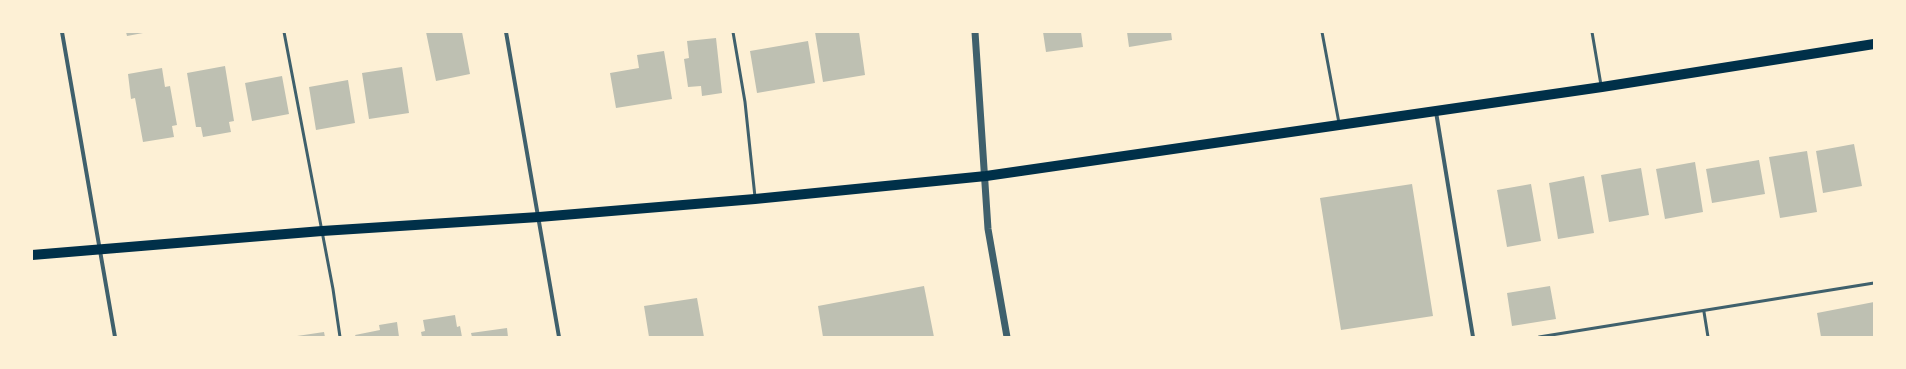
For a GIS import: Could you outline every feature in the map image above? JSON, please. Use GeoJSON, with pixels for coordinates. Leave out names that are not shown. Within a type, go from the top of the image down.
{"type":"FeatureCollection","features":[{"type":"Feature","properties":{"kind":"main road"},"geometry":{"type":"LineString","coordinates":[[32,255],[322,231],[539,217],[755,199],[986,176],[1602,87],[1874,44]]}},
{"type":"Feature","properties":{"kind":"street"},"geometry":{"type":"LineString","coordinates":[[62,32],[115,337]]}},
{"type":"Feature","properties":{"kind":"street"},"geometry":{"type":"LineString","coordinates":[[506,32],[559,337]]}},
{"type":"Feature","properties":{"kind":"street"},"geometry":{"type":"LineString","coordinates":[[976,32],[986,176],[988,229],[1008,337]]}},
{"type":"Feature","properties":{"kind":"street"},"geometry":{"type":"LineString","coordinates":[[1436,111],[1473,337]]}},
{"type":"Feature","properties":{"kind":"lane"},"geometry":{"type":"LineString","coordinates":[[284,32],[322,231],[340,337]]}},
{"type":"Feature","properties":{"kind":"lane"},"geometry":{"type":"LineString","coordinates":[[733,32],[745,102],[755,199]]}},
{"type":"Feature","properties":{"kind":"lane"},"geometry":{"type":"LineString","coordinates":[[1322,32],[1339,125]]}},
{"type":"Feature","properties":{"kind":"lane"},"geometry":{"type":"LineString","coordinates":[[1592,32],[1602,87]]}},
{"type":"Feature","properties":{"kind":"lane"},"geometry":{"type":"LineString","coordinates":[[1538,337],[1704,312],[1874,283]]}},
{"type":"Feature","properties":{"kind":"lane"},"geometry":{"type":"LineString","coordinates":[[1704,312],[1708,337]]}},
{"type":"Feature","properties":{"kind":"building"},"geometry":{"type":"Polygon","coordinates":[[[126,32],[143,32],[143,33],[127,36],[126,32]]]}},
{"type":"Feature","properties":{"kind":"building"},"geometry":{"type":"Polygon","coordinates":[[[426,32],[462,32],[470,74],[436,81],[426,32]]]}},
{"type":"Feature","properties":{"kind":"building"},"geometry":{"type":"Polygon","coordinates":[[[815,32],[859,32],[865,75],[823,82],[815,32]]]}},
{"type":"Feature","properties":{"kind":"building"},"geometry":{"type":"Polygon","coordinates":[[[1043,32],[1081,32],[1083,47],[1046,52],[1043,32]]]}},
{"type":"Feature","properties":{"kind":"building"},"geometry":{"type":"Polygon","coordinates":[[[1127,32],[1171,32],[1172,40],[1129,47],[1127,32]]]}},
{"type":"Feature","properties":{"kind":"building"},"geometry":{"type":"Polygon","coordinates":[[[716,38],[722,93],[702,96],[701,86],[688,87],[684,59],[689,58],[687,41],[716,38]]]}},
{"type":"Feature","properties":{"kind":"building"},"geometry":{"type":"Polygon","coordinates":[[[808,41],[815,83],[757,93],[750,51],[808,41]]]}},
{"type":"Feature","properties":{"kind":"building"},"geometry":{"type":"Polygon","coordinates":[[[664,51],[672,99],[616,108],[610,73],[639,68],[637,55],[664,51]]]}},
{"type":"Feature","properties":{"kind":"building"},"geometry":{"type":"Polygon","coordinates":[[[225,66],[234,121],[229,122],[231,132],[203,137],[201,127],[196,127],[187,73],[225,66]]]}},
{"type":"Feature","properties":{"kind":"building"},"geometry":{"type":"Polygon","coordinates":[[[402,67],[409,113],[369,119],[362,73],[402,67]]]}},
{"type":"Feature","properties":{"kind":"building"},"geometry":{"type":"Polygon","coordinates":[[[162,68],[165,87],[170,86],[177,125],[172,126],[174,137],[143,142],[135,98],[131,99],[128,74],[162,68]]]}},
{"type":"Feature","properties":{"kind":"building"},"geometry":{"type":"Polygon","coordinates":[[[282,76],[289,114],[252,121],[245,83],[282,76]]]}},
{"type":"Feature","properties":{"kind":"building"},"geometry":{"type":"Polygon","coordinates":[[[348,80],[355,123],[316,130],[309,87],[348,80]]]}},
{"type":"Feature","properties":{"kind":"building"},"geometry":{"type":"Polygon","coordinates":[[[1854,144],[1862,186],[1823,193],[1816,151],[1854,144]]]}},
{"type":"Feature","properties":{"kind":"building"},"geometry":{"type":"Polygon","coordinates":[[[1807,151],[1817,212],[1780,218],[1769,157],[1807,151]]]}},
{"type":"Feature","properties":{"kind":"building"},"geometry":{"type":"Polygon","coordinates":[[[1759,160],[1765,194],[1712,203],[1706,169],[1759,160]]]}},
{"type":"Feature","properties":{"kind":"building"},"geometry":{"type":"Polygon","coordinates":[[[1695,162],[1703,212],[1665,219],[1656,169],[1695,162]]]}},
{"type":"Feature","properties":{"kind":"building"},"geometry":{"type":"Polygon","coordinates":[[[1641,168],[1649,215],[1609,222],[1601,175],[1641,168]]]}},
{"type":"Feature","properties":{"kind":"building"},"geometry":{"type":"Polygon","coordinates":[[[1584,176],[1594,233],[1558,239],[1549,183],[1584,176]]]}},
{"type":"Feature","properties":{"kind":"building"},"geometry":{"type":"Polygon","coordinates":[[[1412,184],[1433,316],[1341,330],[1320,198],[1412,184]]]}},
{"type":"Feature","properties":{"kind":"building"},"geometry":{"type":"Polygon","coordinates":[[[1531,184],[1541,241],[1507,247],[1497,190],[1531,184]]]}},
{"type":"Feature","properties":{"kind":"building"},"geometry":{"type":"Polygon","coordinates":[[[924,286],[934,337],[823,337],[818,306],[924,286]]]}},
{"type":"Feature","properties":{"kind":"building"},"geometry":{"type":"Polygon","coordinates":[[[1550,286],[1556,319],[1512,326],[1507,293],[1550,286]]]}},
{"type":"Feature","properties":{"kind":"building"},"geometry":{"type":"Polygon","coordinates":[[[697,298],[704,337],[649,337],[644,306],[697,298]]]}},
{"type":"Feature","properties":{"kind":"building"},"geometry":{"type":"Polygon","coordinates":[[[1874,302],[1874,337],[1821,337],[1817,313],[1874,302]]]}},
{"type":"Feature","properties":{"kind":"building"},"geometry":{"type":"Polygon","coordinates":[[[455,315],[457,327],[460,326],[462,337],[422,337],[421,332],[425,331],[423,320],[455,315]]]}},
{"type":"Feature","properties":{"kind":"building"},"geometry":{"type":"Polygon","coordinates":[[[397,322],[399,337],[356,337],[355,335],[380,330],[379,325],[397,322]]]}},
{"type":"Feature","properties":{"kind":"building"},"geometry":{"type":"Polygon","coordinates":[[[507,328],[508,337],[472,337],[471,333],[507,328]]]}},
{"type":"Feature","properties":{"kind":"building"},"geometry":{"type":"Polygon","coordinates":[[[324,332],[325,337],[297,336],[324,332]]]}}]}
